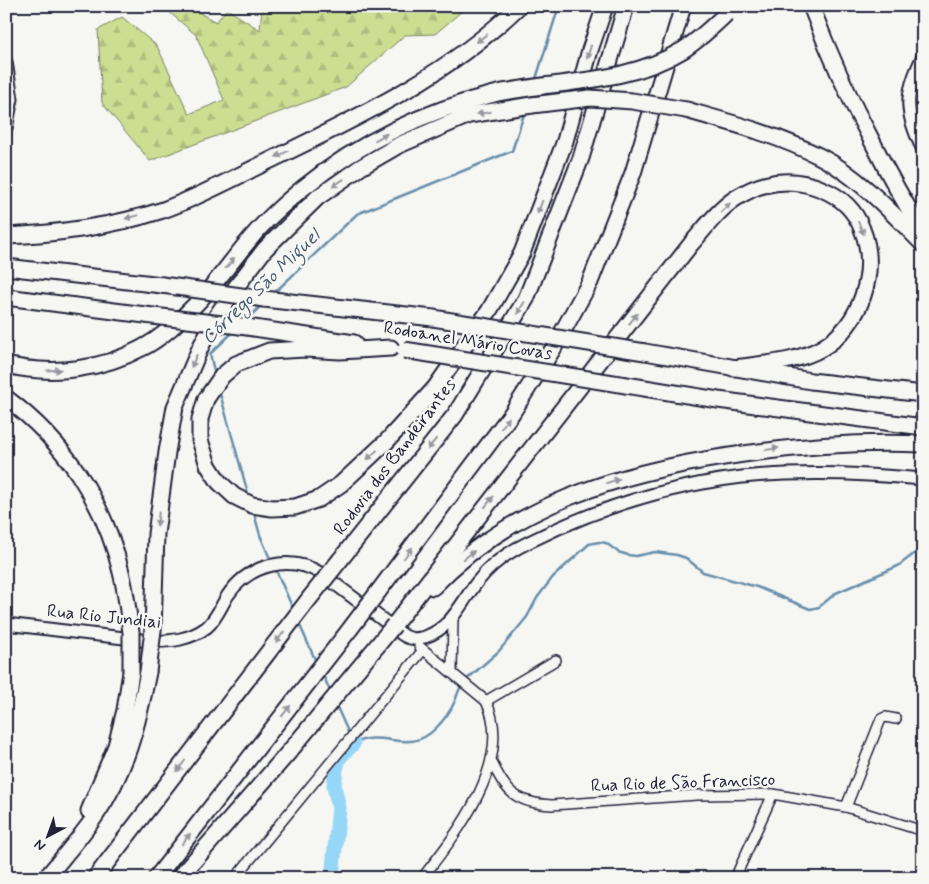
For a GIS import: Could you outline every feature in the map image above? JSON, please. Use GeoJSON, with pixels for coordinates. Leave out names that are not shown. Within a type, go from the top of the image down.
{"type":"FeatureCollection","features":[{"type":"Feature","properties":{"kind":"highway"},"geometry":{"type":"LineString","coordinates":[[6,236],[67,231],[109,224],[162,210],[218,185],[363,115],[449,65],[500,25],[519,6]]}},
{"type":"Feature","properties":{"kind":"highway"},"geometry":{"type":"LineString","coordinates":[[397,349],[270,351],[236,364],[222,376],[206,399],[200,418],[200,440],[208,465],[219,482],[234,496],[252,505],[272,508],[295,507],[318,499],[341,484],[387,441],[435,388],[489,311],[522,253],[565,141],[590,50],[605,6]]}},
{"type":"Feature","properties":{"kind":"highway","name":"Rodovia dos Bandeirantes"},"geometry":{"type":"LineString","coordinates":[[95,878],[309,599],[455,415],[526,298],[581,158],[626,6]]}},
{"type":"Feature","properties":{"kind":"highway"},"geometry":{"type":"LineString","coordinates":[[156,878],[378,592],[512,413],[554,349],[590,282],[633,173],[683,6]]}},
{"type":"Feature","properties":{"kind":"highway"},"geometry":{"type":"LineString","coordinates":[[811,6],[824,42],[860,118],[896,187],[923,232]]}},
{"type":"Feature","properties":{"kind":"highway"},"geometry":{"type":"LineString","coordinates":[[6,365],[42,371],[82,369],[110,362],[143,348],[167,331],[196,304],[253,236],[295,196],[351,153],[400,126],[462,102],[500,92],[615,76],[648,67],[683,50],[707,32],[729,10]]}},
{"type":"Feature","properties":{"kind":"highway"},"geometry":{"type":"LineString","coordinates":[[46,878],[96,815],[112,789],[130,748],[140,712],[148,672],[153,630],[156,534],[175,407],[200,346],[236,287],[265,249],[318,197],[361,167],[399,145],[469,115],[590,98],[632,101],[686,110],[756,130],[821,157],[863,186],[923,244]]}},
{"type":"Feature","properties":{"kind":"highway"},"geometry":{"type":"LineString","coordinates":[[407,611],[685,252],[712,220],[735,199],[763,185],[781,182],[797,183],[823,189],[841,200],[862,228],[869,266],[867,281],[858,308],[845,328],[822,348],[797,358],[733,368]]}},
{"type":"Feature","properties":{"kind":"highway","name":"Rodoanel Mário Covas"},"geometry":{"type":"LineString","coordinates":[[6,266],[264,299],[433,318],[811,381],[923,394]]}},
{"type":"Feature","properties":{"kind":"highway","name":"Rodoanel Mário Covas"},"geometry":{"type":"LineString","coordinates":[[6,297],[240,326],[718,400],[923,428]]}},
{"type":"Feature","properties":{"kind":"highway"},"geometry":{"type":"LineString","coordinates":[[6,398],[28,414],[66,453],[89,489],[111,537],[122,572],[131,632],[131,672],[125,710],[116,746],[77,840]]}},
{"type":"Feature","properties":{"kind":"highway"},"geometry":{"type":"LineString","coordinates":[[179,878],[282,760],[394,624],[445,575],[488,541],[547,506],[594,487],[637,474],[690,462],[782,448],[848,443],[923,444]]}},
{"type":"Feature","properties":{"kind":"main road"},"geometry":{"type":"LineString","coordinates":[[923,56],[912,77],[908,94],[909,113],[913,131],[923,150]]}},
{"type":"Feature","properties":{"kind":"main road"},"geometry":{"type":"LineString","coordinates":[[6,62],[12,99],[6,128]]}},
{"type":"Feature","properties":{"kind":"main road"},"geometry":{"type":"LineString","coordinates":[[413,639],[431,634],[443,628],[453,619],[478,581],[491,567],[512,552],[530,542],[586,518],[656,494],[702,483],[762,476],[846,474],[923,479]]}},
{"type":"Feature","properties":{"kind":"main road","name":"Rua Rio Jundiai"},"geometry":{"type":"LineString","coordinates":[[6,624],[149,641],[181,640],[207,627],[216,618],[237,584],[248,575],[267,566],[296,564],[313,568],[403,636],[413,639]]}},
{"type":"Feature","properties":{"kind":"street"},"geometry":{"type":"LineString","coordinates":[[452,672],[453,619]]}},
{"type":"Feature","properties":{"kind":"street"},"geometry":{"type":"LineString","coordinates":[[413,639],[423,650],[486,701],[491,712],[494,728],[491,760],[466,819],[422,878]]}},
{"type":"Feature","properties":{"kind":"street"},"geometry":{"type":"LineString","coordinates":[[235,878],[423,650]]}},
{"type":"Feature","properties":{"kind":"street"},"geometry":{"type":"LineString","coordinates":[[486,701],[556,660]]}},
{"type":"Feature","properties":{"kind":"street"},"geometry":{"type":"LineString","coordinates":[[846,807],[881,719],[885,717],[896,720]]}},
{"type":"Feature","properties":{"kind":"street","name":"Rua Rio de São Francisco"},"geometry":{"type":"LineString","coordinates":[[491,760],[502,784],[510,792],[538,804],[552,805],[697,795],[773,794],[846,807],[923,831]]}},
{"type":"Feature","properties":{"kind":"street"},"geometry":{"type":"LineString","coordinates":[[735,878],[773,794]]}},
{"type":"Feature","properties":{"kind":"green space"},"geometry":{"type":"Polygon","coordinates":[[[162,6],[195,6],[196,11],[216,22],[227,9],[260,30],[262,6],[468,6],[435,34],[405,35],[346,87],[150,161],[102,103],[98,30],[122,17],[157,46],[189,114],[224,100],[196,35],[162,6]]]}},
{"type":"Feature","properties":{"kind":"waterway","name":"Córrego São Miguel"},"geometry":{"type":"LineString","coordinates":[[535,82],[559,6]]}},
{"type":"Feature","properties":{"kind":"waterway","name":"Córrego São Miguel"},"geometry":{"type":"LineString","coordinates":[[272,295],[357,214],[512,151],[525,111]]}},
{"type":"Feature","properties":{"kind":"waterway","name":"Córrego São Miguel"},"geometry":{"type":"LineString","coordinates":[[245,321],[263,304]]}},
{"type":"Feature","properties":{"kind":"waterway","name":"Córrego São Miguel"},"geometry":{"type":"LineString","coordinates":[[215,375],[210,354],[234,331]]}},
{"type":"Feature","properties":{"kind":"waterway","name":"Córrego São Miguel"},"geometry":{"type":"LineString","coordinates":[[219,390],[249,497]]}},
{"type":"Feature","properties":{"kind":"waterway","name":"Córrego São Miguel"},"geometry":{"type":"LineString","coordinates":[[253,510],[260,535],[271,561]]}},
{"type":"Feature","properties":{"kind":"waterway"},"geometry":{"type":"LineString","coordinates":[[465,681],[499,651],[527,617],[537,598],[553,577],[589,544],[606,543],[618,552],[628,555],[636,556],[655,552],[677,555],[686,558],[703,572],[757,587],[810,609],[819,607],[836,593],[898,566],[923,547]]}},
{"type":"Feature","properties":{"kind":"waterway","name":"Córrego São Miguel"},"geometry":{"type":"LineString","coordinates":[[275,568],[294,611]]}},
{"type":"Feature","properties":{"kind":"waterway","name":"Córrego São Miguel"},"geometry":{"type":"LineString","coordinates":[[298,621],[317,664]]}},
{"type":"Feature","properties":{"kind":"waterway","name":"Córrego São Miguel"},"geometry":{"type":"LineString","coordinates":[[322,673],[331,693]]}},
{"type":"Feature","properties":{"kind":"waterway"},"geometry":{"type":"LineString","coordinates":[[351,740],[353,744],[375,738],[405,741],[426,736],[446,716],[462,685]]}},
{"type":"Feature","properties":{"kind":"waterway","name":"Córrego São Miguel"},"geometry":{"type":"LineString","coordinates":[[336,705],[349,734]]}},
{"type":"Feature","properties":{"kind":"waterway"},"geometry":{"type":"LineString","coordinates":[[332,878],[339,808],[334,786],[336,769],[339,758],[353,744]]}}]}
